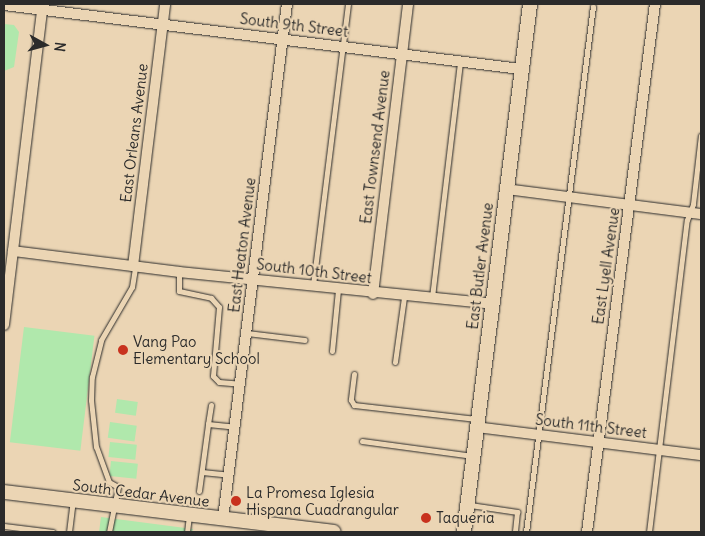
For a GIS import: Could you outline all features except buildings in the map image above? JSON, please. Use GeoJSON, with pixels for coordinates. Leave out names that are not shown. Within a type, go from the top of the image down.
{"type":"FeatureCollection","features":[{"type":"Feature","properties":{"kind":"street","name":"East Orleans Avenue"},"geometry":{"type":"LineString","coordinates":[[134,266],[165,4]]}},
{"type":"Feature","properties":{"kind":"street","name":"East Heaton Avenue"},"geometry":{"type":"LineString","coordinates":[[223,519],[287,4]]}},
{"type":"Feature","properties":{"kind":"street","name":"East Townsend Avenue"},"geometry":{"type":"LineString","coordinates":[[373,294],[408,4]]}},
{"type":"Feature","properties":{"kind":"street","name":"East Butler Avenue"},"geometry":{"type":"LineString","coordinates":[[464,532],[530,4]]}},
{"type":"Feature","properties":{"kind":"street","name":"East Lyell Avenue"},"geometry":{"type":"LineString","coordinates":[[588,532],[655,4]]}},
{"type":"Feature","properties":{"kind":"street","name":"South 9th Street"},"geometry":{"type":"LineString","coordinates":[[4,5],[43,6],[521,69]]}},
{"type":"Feature","properties":{"kind":"street"},"geometry":{"type":"LineString","coordinates":[[4,325],[43,6]]}},
{"type":"Feature","properties":{"kind":"street"},"geometry":{"type":"LineString","coordinates":[[506,189],[701,214]]}},
{"type":"Feature","properties":{"kind":"street","name":"South 10th Street"},"geometry":{"type":"LineString","coordinates":[[13,250],[179,272],[252,278],[373,294],[432,297],[492,304]]}},
{"type":"Feature","properties":{"kind":"street","name":"South 11th Street"},"geometry":{"type":"LineString","coordinates":[[477,423],[538,434],[701,455]]}},
{"type":"Feature","properties":{"kind":"street","name":"South Cedar Avenue"},"geometry":{"type":"LineString","coordinates":[[4,492],[223,519],[256,528],[334,532]]}},
{"type":"Feature","properties":{"kind":"lane"},"geometry":{"type":"LineString","coordinates":[[313,285],[348,4]]}},
{"type":"Feature","properties":{"kind":"lane"},"geometry":{"type":"LineString","coordinates":[[526,532],[567,196],[593,6]]}},
{"type":"Feature","properties":{"kind":"lane"},"geometry":{"type":"LineString","coordinates":[[432,297],[460,62]]}},
{"type":"Feature","properties":{"kind":"lane"},"geometry":{"type":"LineString","coordinates":[[649,532],[689,212],[701,135]]}},
{"type":"Feature","properties":{"kind":"lane"},"geometry":{"type":"LineString","coordinates":[[109,532],[116,506],[118,487],[109,482],[96,446],[91,400],[92,377],[101,340],[132,288],[134,266]]}},
{"type":"Feature","properties":{"kind":"lane"},"geometry":{"type":"LineString","coordinates":[[179,272],[179,291],[212,298],[218,307],[213,376],[220,382],[240,384]]}},
{"type":"Feature","properties":{"kind":"lane"},"geometry":{"type":"LineString","coordinates":[[332,351],[338,290]]}},
{"type":"Feature","properties":{"kind":"lane"},"geometry":{"type":"LineString","coordinates":[[395,362],[404,297]]}},
{"type":"Feature","properties":{"kind":"lane"},"geometry":{"type":"LineString","coordinates":[[246,333],[305,340]]}},
{"type":"Feature","properties":{"kind":"lane"},"geometry":{"type":"LineString","coordinates":[[354,374],[351,400],[354,405],[477,423]]}},
{"type":"Feature","properties":{"kind":"lane"},"geometry":{"type":"LineString","coordinates":[[199,491],[211,404]]}},
{"type":"Feature","properties":{"kind":"lane"},"geometry":{"type":"LineString","coordinates":[[208,424],[235,427]]}},
{"type":"Feature","properties":{"kind":"lane"},"geometry":{"type":"LineString","coordinates":[[362,441],[473,456]]}},
{"type":"Feature","properties":{"kind":"lane"},"geometry":{"type":"LineString","coordinates":[[202,472],[228,475]]}},
{"type":"Feature","properties":{"kind":"lane"},"geometry":{"type":"LineString","coordinates":[[69,532],[72,501]]}},
{"type":"Feature","properties":{"kind":"lane"},"geometry":{"type":"LineString","coordinates":[[467,505],[517,512],[515,532]]}},
{"type":"Feature","properties":{"kind":"lane"},"geometry":{"type":"LineString","coordinates":[[187,532],[189,515]]}},
{"type":"Feature","properties":{"kind":"lane"},"geometry":{"type":"LineString","coordinates":[[5,528],[53,532]]}},
{"type":"Feature","properties":{"kind":"green space"},"geometry":{"type":"Polygon","coordinates":[[[4,24],[14,25],[19,32],[14,67],[4,71],[4,24]]]}},
{"type":"Feature","properties":{"kind":"green space"},"geometry":{"type":"Polygon","coordinates":[[[24,327],[94,336],[80,451],[10,442],[24,327]]]}},
{"type":"Feature","properties":{"kind":"green space"},"geometry":{"type":"Polygon","coordinates":[[[117,399],[138,402],[136,416],[115,413],[117,399]]]}},
{"type":"Feature","properties":{"kind":"green space"},"geometry":{"type":"Polygon","coordinates":[[[110,422],[137,426],[135,442],[108,438],[110,422]]]}},
{"type":"Feature","properties":{"kind":"green space"},"geometry":{"type":"Polygon","coordinates":[[[110,442],[137,445],[135,460],[108,457],[110,442]]]}},
{"type":"Feature","properties":{"kind":"green space"},"geometry":{"type":"Polygon","coordinates":[[[111,461],[138,464],[136,479],[109,476],[111,461]]]}},
{"type":"Feature","properties":{"kind":"green space"},"geometry":{"type":"Polygon","coordinates":[[[101,517],[193,529],[192,532],[99,532],[101,517]]]}},
{"type":"Feature","properties":{"kind":"place","name":"Vang Pao Elementary School"},"geometry":{"type":"Point","coordinates":[123,350]}},
{"type":"Feature","properties":{"kind":"place","name":"La Promesa Iglesia Hispana Cuadrangular"},"geometry":{"type":"Point","coordinates":[236,501]}},
{"type":"Feature","properties":{"kind":"place","name":"Taqueria"},"geometry":{"type":"Point","coordinates":[426,518]}}]}
